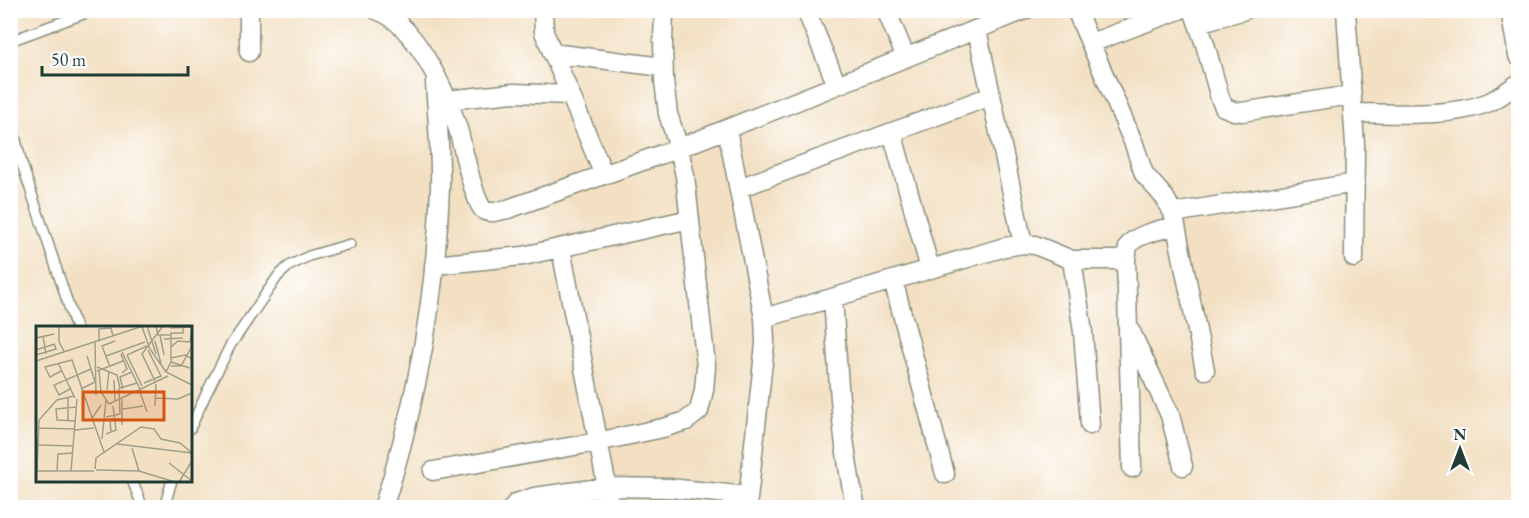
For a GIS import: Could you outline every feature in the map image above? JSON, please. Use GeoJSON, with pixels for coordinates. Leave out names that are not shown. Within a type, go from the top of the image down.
{"type":"FeatureCollection","features":[{"type":"Feature","properties":{"kind":"street"},"geometry":{"type":"LineString","coordinates":[[249,10],[249,52]]}},
{"type":"Feature","properties":{"kind":"street"},"geometry":{"type":"LineString","coordinates":[[376,10],[397,22],[413,40],[434,72],[457,126],[479,206],[485,211],[494,212],[679,148],[977,30],[999,15],[1025,10]]}},
{"type":"Feature","properties":{"kind":"street"},"geometry":{"type":"LineString","coordinates":[[543,10],[544,32],[604,175]]}},
{"type":"Feature","properties":{"kind":"street"},"geometry":{"type":"LineString","coordinates":[[433,471],[663,428],[686,421],[699,411],[706,366],[685,176],[668,114],[663,67],[664,10]]}},
{"type":"Feature","properties":{"kind":"street"},"geometry":{"type":"LineString","coordinates":[[806,10],[837,85]]}},
{"type":"Feature","properties":{"kind":"street"},"geometry":{"type":"LineString","coordinates":[[886,10],[906,58]]}},
{"type":"Feature","properties":{"kind":"street"},"geometry":{"type":"LineString","coordinates":[[1076,10],[1134,144],[1144,174],[1165,198],[1174,219],[1205,370]]}},
{"type":"Feature","properties":{"kind":"street"},"geometry":{"type":"LineString","coordinates":[[1091,44],[1179,10]]}},
{"type":"Feature","properties":{"kind":"street"},"geometry":{"type":"LineString","coordinates":[[1245,10],[1195,17],[1224,107],[1242,112],[1351,95]]}},
{"type":"Feature","properties":{"kind":"street"},"geometry":{"type":"LineString","coordinates":[[1346,10],[1353,113],[1354,258]]}},
{"type":"Feature","properties":{"kind":"street"},"geometry":{"type":"LineString","coordinates":[[1507,10],[1511,16],[1518,56]]}},
{"type":"Feature","properties":{"kind":"street"},"geometry":{"type":"LineString","coordinates":[[977,30],[1023,244]]}},
{"type":"Feature","properties":{"kind":"street"},"geometry":{"type":"LineString","coordinates":[[552,53],[663,67]]}},
{"type":"Feature","properties":{"kind":"street"},"geometry":{"type":"LineString","coordinates":[[383,507],[396,467],[414,395],[434,265],[440,187],[434,72]]}},
{"type":"Feature","properties":{"kind":"street"},"geometry":{"type":"LineString","coordinates":[[1353,113],[1427,113],[1468,109],[1490,102],[1518,84]]}},
{"type":"Feature","properties":{"kind":"street"},"geometry":{"type":"LineString","coordinates":[[447,100],[513,93],[570,95]]}},
{"type":"Feature","properties":{"kind":"street"},"geometry":{"type":"LineString","coordinates":[[739,188],[991,96]]}},
{"type":"Feature","properties":{"kind":"street"},"geometry":{"type":"LineString","coordinates":[[512,507],[516,503],[534,497],[607,487],[669,488],[748,502],[765,344],[764,318],[727,129]]}},
{"type":"Feature","properties":{"kind":"street"},"geometry":{"type":"LineString","coordinates":[[892,132],[930,269]]}},
{"type":"Feature","properties":{"kind":"street"},"geometry":{"type":"LineString","coordinates":[[1132,468],[1126,260],[1132,241],[1174,219],[1355,183]]}},
{"type":"Feature","properties":{"kind":"street"},"geometry":{"type":"LineString","coordinates":[[434,265],[523,256],[690,219]]}},
{"type":"Feature","properties":{"kind":"street"},"geometry":{"type":"LineString","coordinates":[[764,318],[1005,247],[1023,244],[1035,245],[1072,260],[1126,260]]}},
{"type":"Feature","properties":{"kind":"street"},"geometry":{"type":"LineString","coordinates":[[561,249],[607,487],[608,507]]}},
{"type":"Feature","properties":{"kind":"street"},"geometry":{"type":"LineString","coordinates":[[1072,260],[1083,332],[1090,425]]}},
{"type":"Feature","properties":{"kind":"street"},"geometry":{"type":"LineString","coordinates":[[893,280],[945,474]]}},
{"type":"Feature","properties":{"kind":"street"},"geometry":{"type":"LineString","coordinates":[[833,297],[844,439],[856,507]]}},
{"type":"Feature","properties":{"kind":"street"},"geometry":{"type":"LineString","coordinates":[[1128,325],[1170,415],[1183,466]]}},
{"type":"Feature","properties":{"kind":"lane"},"geometry":{"type":"LineString","coordinates":[[10,41],[94,10]]}},
{"type":"Feature","properties":{"kind":"lane"},"geometry":{"type":"LineString","coordinates":[[10,116],[22,164],[76,326]]}},
{"type":"Feature","properties":{"kind":"lane"},"geometry":{"type":"LineString","coordinates":[[10,160],[22,164]]}},
{"type":"Feature","properties":{"kind":"lane"},"geometry":{"type":"LineString","coordinates":[[192,425],[230,346],[278,276],[289,266],[309,256],[350,244]]}},
{"type":"Feature","properties":{"kind":"lane"},"geometry":{"type":"LineString","coordinates":[[133,482],[143,507]]}},
{"type":"Feature","properties":{"kind":"lane"},"geometry":{"type":"LineString","coordinates":[[164,507],[171,482]]}}]}
